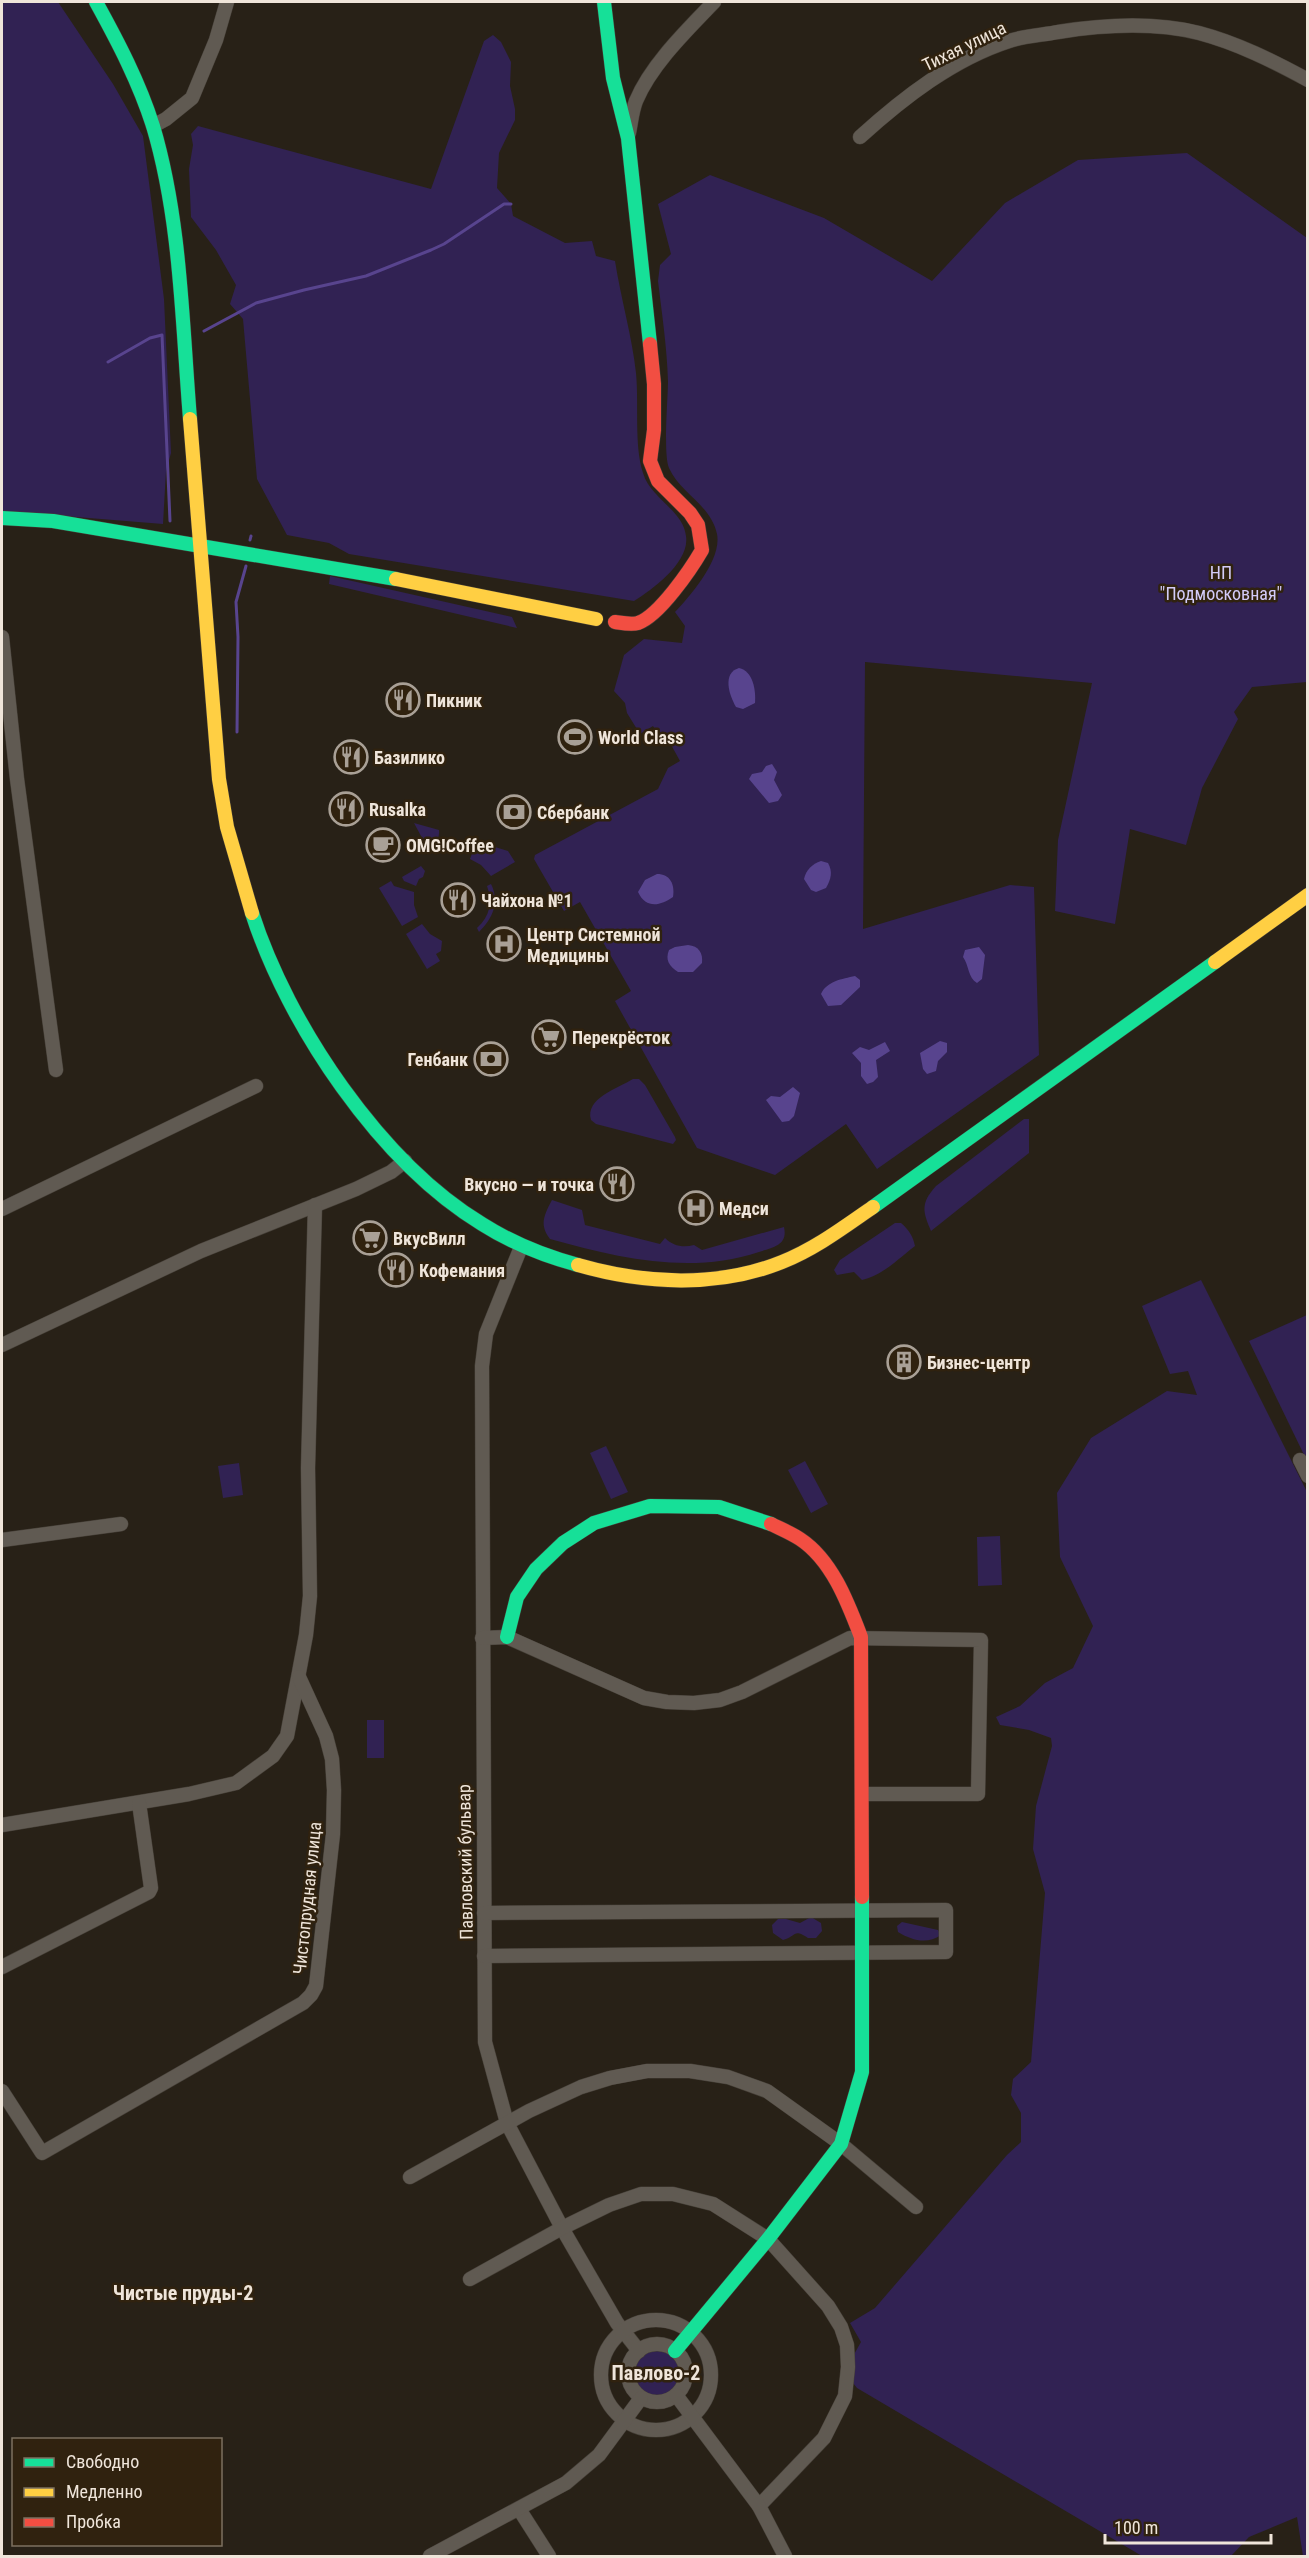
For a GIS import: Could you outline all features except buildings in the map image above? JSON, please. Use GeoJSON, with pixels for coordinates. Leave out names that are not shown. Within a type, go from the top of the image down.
{"type":"FeatureCollection","features":[{"type":"Feature","properties":{"kind":"street"},"geometry":{"type":"LineString","coordinates":[[96,2],[134,78],[153,126],[171,215],[180,295],[219,780],[239,876],[277,978],[300,1022],[344,1089],[405,1161],[434,1190],[463,1213],[520,1247],[577,1265],[664,1280],[699,1281],[731,1276],[759,1270],[789,1259],[842,1229],[1059,1071],[1308,895]]}},
{"type":"Feature","properties":{"kind":"street"},"geometry":{"type":"LineString","coordinates":[[153,126],[166,119],[192,98],[216,40],[227,2]]}},
{"type":"Feature","properties":{"kind":"street"},"geometry":{"type":"LineString","coordinates":[[604,2],[613,78],[628,138],[654,384],[654,430],[650,462],[658,481],[694,519],[701,536],[702,550],[685,578],[645,620],[635,624],[615,622]]}},
{"type":"Feature","properties":{"kind":"street"},"geometry":{"type":"LineString","coordinates":[[628,138],[635,103],[646,82],[686,32],[714,2]]}},
{"type":"Feature","properties":{"kind":"street","name":"Тихая улица"},"geometry":{"type":"LineString","coordinates":[[860,137],[916,91],[949,69],[1010,40],[1071,30],[1126,27],[1198,33],[1246,49],[1308,80]]}},
{"type":"Feature","properties":{"kind":"street"},"geometry":{"type":"LineString","coordinates":[[2,518],[52,521],[200,544],[347,569],[596,619]]}},
{"type":"Feature","properties":{"kind":"street"},"geometry":{"type":"LineString","coordinates":[[2,637],[17,779],[56,1070]]}},
{"type":"Feature","properties":{"kind":"street"},"geometry":{"type":"LineString","coordinates":[[2,1209],[256,1086]]}},
{"type":"Feature","properties":{"kind":"street"},"geometry":{"type":"LineString","coordinates":[[2,1345],[201,1251],[376,1180],[405,1161]]}},
{"type":"Feature","properties":{"kind":"street"},"geometry":{"type":"LineString","coordinates":[[2,1825],[213,1790],[236,1783],[273,1756],[287,1736],[299,1677],[310,1596],[308,1468],[315,1205]]}},
{"type":"Feature","properties":{"kind":"street","name":"Павловский бульвар"},"geometry":{"type":"LineString","coordinates":[[520,1247],[486,1334],[482,1366],[485,2042],[507,2123],[562,2228],[622,2331],[639,2351]]}},
{"type":"Feature","properties":{"kind":"street"},"geometry":{"type":"LineString","coordinates":[[1300,1460],[1308,1476]]}},
{"type":"Feature","properties":{"kind":"street"},"geometry":{"type":"LineString","coordinates":[[507,1637],[517,1597],[536,1569],[564,1543],[594,1522],[650,1506],[719,1507],[764,1520],[802,1540],[826,1565],[848,1602],[861,1637],[862,2072],[841,2144],[768,2239],[675,2351]]}},
{"type":"Feature","properties":{"kind":"street"},"geometry":{"type":"LineString","coordinates":[[2,1540],[121,1524]]}},
{"type":"Feature","properties":{"kind":"street"},"geometry":{"type":"LineString","coordinates":[[482,1638],[507,1637],[644,1698],[694,1703],[720,1700],[742,1692],[850,1638],[981,1640],[978,1794],[862,1794]]}},
{"type":"Feature","properties":{"kind":"street","name":"Чистопрудная улица"},"geometry":{"type":"LineString","coordinates":[[2,2091],[42,2153],[303,2003],[311,1995],[316,1986],[332,1846],[334,1790],[332,1759],[326,1736],[299,1677]]}},
{"type":"Feature","properties":{"kind":"street"},"geometry":{"type":"LineString","coordinates":[[2,1967],[149,1892],[151,1888],[139,1803]]}},
{"type":"Feature","properties":{"kind":"street"},"geometry":{"type":"LineString","coordinates":[[484,1913],[946,1910],[946,1952],[484,1956]]}},
{"type":"Feature","properties":{"kind":"street"},"geometry":{"type":"LineString","coordinates":[[410,2177],[507,2123],[581,2087],[610,2078],[647,2071],[690,2071],[728,2077],[767,2091],[841,2144],[916,2207]]}},
{"type":"Feature","properties":{"kind":"street"},"geometry":{"type":"LineString","coordinates":[[470,2279],[562,2228],[609,2205],[641,2194],[673,2194],[713,2204],[768,2239],[828,2306],[841,2327],[847,2345],[848,2367],[845,2396],[824,2438],[759,2506]]}},
{"type":"Feature","properties":{"kind":"street"},"geometry":{"type":"LineString","coordinates":[[663,2320],[678,2324],[691,2332],[704,2346],[711,2364],[711,2384],[705,2402],[693,2418],[677,2427],[659,2431],[641,2429],[625,2421],[612,2409],[603,2394],[600,2377],[603,2360],[610,2344],[622,2331],[642,2322],[663,2320]]}},
{"type":"Feature","properties":{"kind":"street"},"geometry":{"type":"LineString","coordinates":[[657,2344],[675,2351],[686,2367],[682,2387],[676,2395],[659,2402],[641,2398],[629,2380],[628,2369],[632,2359],[639,2351],[657,2344]]}},
{"type":"Feature","properties":{"kind":"street"},"geometry":{"type":"LineString","coordinates":[[676,2395],[759,2506],[785,2556]]}},
{"type":"Feature","properties":{"kind":"street"},"geometry":{"type":"LineString","coordinates":[[430,2556],[566,2483],[599,2455],[641,2398]]}},
{"type":"Feature","properties":{"kind":"street"},"geometry":{"type":"LineString","coordinates":[[519,2509],[549,2556]]}},
{"type":"Feature","properties":{"kind":"green space"},"geometry":{"type":"Polygon","coordinates":[[[2,2],[58,2],[113,84],[143,136],[164,299],[171,453],[166,471],[163,524],[2,511],[2,2]]]}},
{"type":"Feature","properties":{"kind":"green space"},"geometry":{"type":"Polygon","coordinates":[[[493,35],[501,42],[511,62],[510,86],[515,109],[515,120],[499,153],[497,188],[511,204],[513,216],[565,243],[592,241],[596,256],[615,261],[634,359],[640,462],[652,490],[673,511],[684,527],[686,546],[676,565],[660,582],[634,601],[349,554],[329,543],[287,535],[257,479],[243,319],[230,304],[236,285],[216,250],[191,217],[189,169],[193,145],[191,134],[198,126],[431,189],[484,41],[493,35]]]}},
{"type":"Feature","properties":{"kind":"green space","name":"НП \"Подмосковная\""},"geometry":{"type":"Polygon","coordinates":[[[1187,153],[1307,238],[1307,682],[1252,687],[1234,712],[1238,719],[1202,788],[1186,845],[1130,829],[1115,924],[1055,911],[1058,840],[1092,683],[865,662],[863,929],[1010,885],[1034,887],[1039,1055],[877,1169],[846,1124],[775,1175],[697,1148],[615,1001],[631,991],[580,902],[564,911],[534,859],[535,855],[658,789],[668,768],[680,761],[669,741],[664,744],[653,726],[640,734],[627,713],[625,703],[614,691],[624,655],[644,639],[682,643],[685,626],[675,612],[704,576],[715,554],[717,544],[717,534],[709,515],[680,485],[667,461],[668,381],[658,281],[660,265],[671,254],[658,204],[710,175],[824,218],[932,281],[1005,203],[1078,160],[1187,153]]]}},
{"type":"Feature","properties":{"kind":"green space"},"geometry":{"type":"Polygon","coordinates":[[[330,576],[512,617],[517,628],[329,584],[330,576]]]}},
{"type":"Feature","properties":{"kind":"green space"},"geometry":{"type":"Polygon","coordinates":[[[414,823],[439,830],[439,836],[428,849],[414,823]]]}},
{"type":"Feature","properties":{"kind":"green space"},"geometry":{"type":"Polygon","coordinates":[[[482,843],[508,851],[515,862],[491,876],[481,865],[470,859],[474,848],[482,843]]]}},
{"type":"Feature","properties":{"kind":"green space"},"geometry":{"type":"Polygon","coordinates":[[[421,866],[425,871],[416,886],[404,881],[402,877],[421,866]]]}},
{"type":"Feature","properties":{"kind":"green space"},"geometry":{"type":"Polygon","coordinates":[[[391,881],[394,886],[414,892],[414,905],[418,917],[402,926],[379,888],[391,881]]]}},
{"type":"Feature","properties":{"kind":"green space"},"geometry":{"type":"Polygon","coordinates":[[[491,884],[495,897],[494,910],[479,932],[477,928],[485,919],[489,908],[490,898],[487,886],[491,884]]]}},
{"type":"Feature","properties":{"kind":"green space"},"geometry":{"type":"Polygon","coordinates":[[[422,924],[430,934],[442,941],[441,951],[436,954],[440,961],[427,969],[406,934],[422,924]]]}},
{"type":"Feature","properties":{"kind":"green space"},"geometry":{"type":"Polygon","coordinates":[[[633,1079],[639,1079],[645,1085],[675,1137],[673,1144],[596,1124],[591,1120],[590,1112],[597,1100],[633,1079]]]}},
{"type":"Feature","properties":{"kind":"green space"},"geometry":{"type":"Polygon","coordinates":[[[1024,1119],[1029,1119],[1029,1153],[931,1231],[924,1207],[936,1186],[1024,1119]]]}},
{"type":"Feature","properties":{"kind":"green space"},"geometry":{"type":"Polygon","coordinates":[[[552,1200],[582,1210],[585,1225],[660,1244],[665,1238],[675,1245],[694,1245],[702,1250],[784,1227],[785,1233],[782,1242],[775,1247],[733,1259],[680,1263],[628,1258],[550,1239],[544,1220],[552,1200]]]}},
{"type":"Feature","properties":{"kind":"green space"},"geometry":{"type":"Polygon","coordinates":[[[895,1223],[901,1223],[906,1228],[915,1246],[890,1266],[870,1278],[862,1280],[854,1272],[837,1275],[834,1270],[840,1260],[895,1223]]]}},
{"type":"Feature","properties":{"kind":"green space"},"geometry":{"type":"Polygon","coordinates":[[[1201,1280],[1307,1492],[1307,2556],[1303,2556],[1297,2517],[1249,2537],[1231,2556],[1142,2556],[857,2388],[849,2378],[852,2358],[861,2342],[850,2323],[875,2308],[1007,2155],[1021,2142],[1021,2113],[1011,2095],[1013,2079],[1031,2062],[1045,1893],[1033,1849],[1036,1806],[1052,1746],[1051,1738],[1029,1730],[1000,1725],[996,1717],[1020,1706],[1045,1683],[1073,1668],[1093,1626],[1060,1557],[1057,1493],[1091,1438],[1167,1391],[1197,1395],[1188,1371],[1170,1374],[1142,1306],[1201,1280]]]}},
{"type":"Feature","properties":{"kind":"green space"},"geometry":{"type":"Polygon","coordinates":[[[1307,1315],[1307,1461],[1249,1341],[1307,1315]]]}},
{"type":"Feature","properties":{"kind":"green space"},"geometry":{"type":"Polygon","coordinates":[[[606,1446],[628,1492],[611,1499],[590,1453],[606,1446]]]}},
{"type":"Feature","properties":{"kind":"green space"},"geometry":{"type":"Polygon","coordinates":[[[805,1461],[828,1504],[811,1513],[788,1470],[805,1461]]]}},
{"type":"Feature","properties":{"kind":"green space"},"geometry":{"type":"Polygon","coordinates":[[[239,1463],[243,1495],[223,1498],[218,1466],[239,1463]]]}},
{"type":"Feature","properties":{"kind":"green space"},"geometry":{"type":"Polygon","coordinates":[[[1000,1536],[1002,1585],[978,1586],[977,1537],[1000,1536]]]}},
{"type":"Feature","properties":{"kind":"green space"},"geometry":{"type":"Polygon","coordinates":[[[367,1720],[384,1720],[384,1758],[367,1758],[367,1720]]]}},
{"type":"Feature","properties":{"kind":"green space"},"geometry":{"type":"Polygon","coordinates":[[[811,1917],[821,1923],[822,1931],[816,1938],[808,1938],[797,1933],[783,1940],[773,1933],[772,1925],[778,1919],[800,1923],[811,1917]]]}},
{"type":"Feature","properties":{"kind":"green space"},"geometry":{"type":"Polygon","coordinates":[[[902,1922],[938,1930],[941,1935],[925,1941],[908,1937],[898,1932],[897,1926],[902,1922]]]}},
{"type":"Feature","properties":{"kind":"green space"},"geometry":{"type":"Polygon","coordinates":[[[656,2349],[673,2356],[680,2373],[673,2390],[656,2397],[639,2390],[632,2373],[639,2356],[656,2349]]]}},
{"type":"Feature","properties":{"kind":"shaded area"},"geometry":{"type":"Polygon","coordinates":[[[739,668],[748,673],[755,692],[755,703],[743,709],[736,707],[728,685],[730,675],[739,668]]]}},
{"type":"Feature","properties":{"kind":"shaded area"},"geometry":{"type":"Polygon","coordinates":[[[772,764],[777,772],[774,780],[782,795],[778,801],[769,803],[749,779],[752,774],[762,772],[766,766],[772,764]]]}},
{"type":"Feature","properties":{"kind":"shaded area"},"geometry":{"type":"Polygon","coordinates":[[[821,861],[828,863],[831,876],[826,888],[816,892],[811,890],[804,879],[810,868],[821,861]]]}},
{"type":"Feature","properties":{"kind":"shaded area"},"geometry":{"type":"Polygon","coordinates":[[[662,874],[671,881],[673,897],[654,904],[645,901],[638,892],[645,880],[662,874]]]}},
{"type":"Feature","properties":{"kind":"shaded area"},"geometry":{"type":"Polygon","coordinates":[[[688,945],[700,951],[702,963],[693,972],[678,972],[669,962],[667,957],[669,950],[688,945]]]}},
{"type":"Feature","properties":{"kind":"shaded area"},"geometry":{"type":"Polygon","coordinates":[[[979,947],[985,955],[982,979],[977,983],[972,978],[963,957],[965,950],[979,947]]]}},
{"type":"Feature","properties":{"kind":"shaded area"},"geometry":{"type":"Polygon","coordinates":[[[855,976],[860,980],[860,987],[841,1005],[828,1006],[821,994],[827,986],[835,981],[855,976]]]}},
{"type":"Feature","properties":{"kind":"shaded area"},"geometry":{"type":"Polygon","coordinates":[[[940,1041],[947,1043],[947,1052],[938,1061],[936,1071],[927,1074],[923,1069],[920,1053],[940,1041]]]}},
{"type":"Feature","properties":{"kind":"shaded area"},"geometry":{"type":"Polygon","coordinates":[[[885,1042],[890,1051],[876,1060],[878,1077],[867,1084],[861,1076],[861,1063],[852,1053],[860,1047],[869,1050],[885,1042]]]}},
{"type":"Feature","properties":{"kind":"shaded area"},"geometry":{"type":"Polygon","coordinates":[[[793,1087],[800,1093],[794,1116],[789,1121],[782,1122],[766,1100],[771,1096],[780,1097],[793,1087]]]}},
{"type":"Feature","properties":{"kind":"waterway"},"geometry":{"type":"LineString","coordinates":[[204,331],[256,303],[366,276],[431,250],[444,244],[504,204],[511,204]]}},
{"type":"Feature","properties":{"kind":"waterway"},"geometry":{"type":"LineString","coordinates":[[108,362],[150,338],[162,335],[170,521]]}},
{"type":"Feature","properties":{"kind":"waterway"},"geometry":{"type":"LineString","coordinates":[[250,540],[251,536]]}},
{"type":"Feature","properties":{"kind":"waterway"},"geometry":{"type":"LineString","coordinates":[[237,732],[236,602],[246,566]]}},
{"type":"Feature","properties":{"kind":"traffic: fast"},"geometry":{"type":"LineString","coordinates":[[96,2],[135,78],[153,126],[162,162],[175,234],[190,419]]}},
{"type":"Feature","properties":{"kind":"traffic: fast"},"geometry":{"type":"LineString","coordinates":[[604,2],[613,78],[628,138],[650,344]]}},
{"type":"Feature","properties":{"kind":"traffic: fast"},"geometry":{"type":"LineString","coordinates":[[2,518],[53,521],[396,579]]}},
{"type":"Feature","properties":{"kind":"traffic: fast"},"geometry":{"type":"LineString","coordinates":[[252,913],[268,956],[314,1044],[342,1087],[374,1128],[408,1165],[444,1197],[493,1231],[528,1248],[578,1265]]}},
{"type":"Feature","properties":{"kind":"traffic: fast"},"geometry":{"type":"LineString","coordinates":[[873,1207],[1215,962]]}},
{"type":"Feature","properties":{"kind":"traffic: fast"},"geometry":{"type":"LineString","coordinates":[[507,1637],[517,1597],[536,1569],[563,1543],[594,1523],[650,1506],[719,1507],[771,1524]]}},
{"type":"Feature","properties":{"kind":"traffic: fast"},"geometry":{"type":"LineString","coordinates":[[675,2351],[768,2239],[841,2144],[862,2072],[862,1897]]}},
{"type":"Feature","properties":{"kind":"traffic: slow"},"geometry":{"type":"LineString","coordinates":[[190,419],[219,779],[227,827],[252,913]]}},
{"type":"Feature","properties":{"kind":"traffic: slow"},"geometry":{"type":"LineString","coordinates":[[396,579],[596,619]]}},
{"type":"Feature","properties":{"kind":"traffic: slow"},"geometry":{"type":"LineString","coordinates":[[1215,962],[1308,895]]}},
{"type":"Feature","properties":{"kind":"traffic: slow"},"geometry":{"type":"LineString","coordinates":[[578,1265],[655,1279],[707,1279],[732,1276],[758,1270],[794,1257],[829,1237],[873,1207]]}},
{"type":"Feature","properties":{"kind":"traffic: jam"},"geometry":{"type":"LineString","coordinates":[[615,622],[629,624],[646,619],[665,602],[702,550],[698,525],[690,513],[658,481],[650,461],[654,430],[654,384],[650,344]]}},
{"type":"Feature","properties":{"kind":"traffic: jam"},"geometry":{"type":"LineString","coordinates":[[771,1524],[800,1539],[821,1558],[838,1583],[861,1637],[862,1897]]}},
{"type":"Feature","properties":{"kind":"place","name":"Пикник"},"geometry":{"type":"Point","coordinates":[403,700]}},
{"type":"Feature","properties":{"kind":"place","name":"World Class"},"geometry":{"type":"Point","coordinates":[575,737]}},
{"type":"Feature","properties":{"kind":"place","name":"Базилико"},"geometry":{"type":"Point","coordinates":[351,757]}},
{"type":"Feature","properties":{"kind":"place","name":"Rusalka"},"geometry":{"type":"Point","coordinates":[346,809]}},
{"type":"Feature","properties":{"kind":"place","name":"Сбербанк"},"geometry":{"type":"Point","coordinates":[514,812]}},
{"type":"Feature","properties":{"kind":"place","name":"OMG!Coffee"},"geometry":{"type":"Point","coordinates":[383,845]}},
{"type":"Feature","properties":{"kind":"place","name":"Чайхона №1"},"geometry":{"type":"Point","coordinates":[458,900]}},
{"type":"Feature","properties":{"kind":"place","name":"Центр Системной Медицины"},"geometry":{"type":"Point","coordinates":[504,944]}},
{"type":"Feature","properties":{"kind":"place","name":"Перекрёсток"},"geometry":{"type":"Point","coordinates":[549,1037]}},
{"type":"Feature","properties":{"kind":"place","name":"Генбанк"},"geometry":{"type":"Point","coordinates":[491,1059]}},
{"type":"Feature","properties":{"kind":"place","name":"Вкусно — и точка"},"geometry":{"type":"Point","coordinates":[617,1184]}},
{"type":"Feature","properties":{"kind":"place","name":"Медси"},"geometry":{"type":"Point","coordinates":[696,1208]}},
{"type":"Feature","properties":{"kind":"place","name":"ВкусВилл"},"geometry":{"type":"Point","coordinates":[370,1238]}},
{"type":"Feature","properties":{"kind":"place","name":"Кофемания"},"geometry":{"type":"Point","coordinates":[396,1270]}},
{"type":"Feature","properties":{"kind":"place","name":"Бизнес-центр"},"geometry":{"type":"Point","coordinates":[904,1362]}},
{"type":"Feature","properties":{"kind":"district","name":"Чистые пруды-2"},"geometry":{"type":"Point","coordinates":[183,2293]}},
{"type":"Feature","properties":{"kind":"district","name":"Павлово-2"},"geometry":{"type":"Point","coordinates":[656,2373]}}]}
